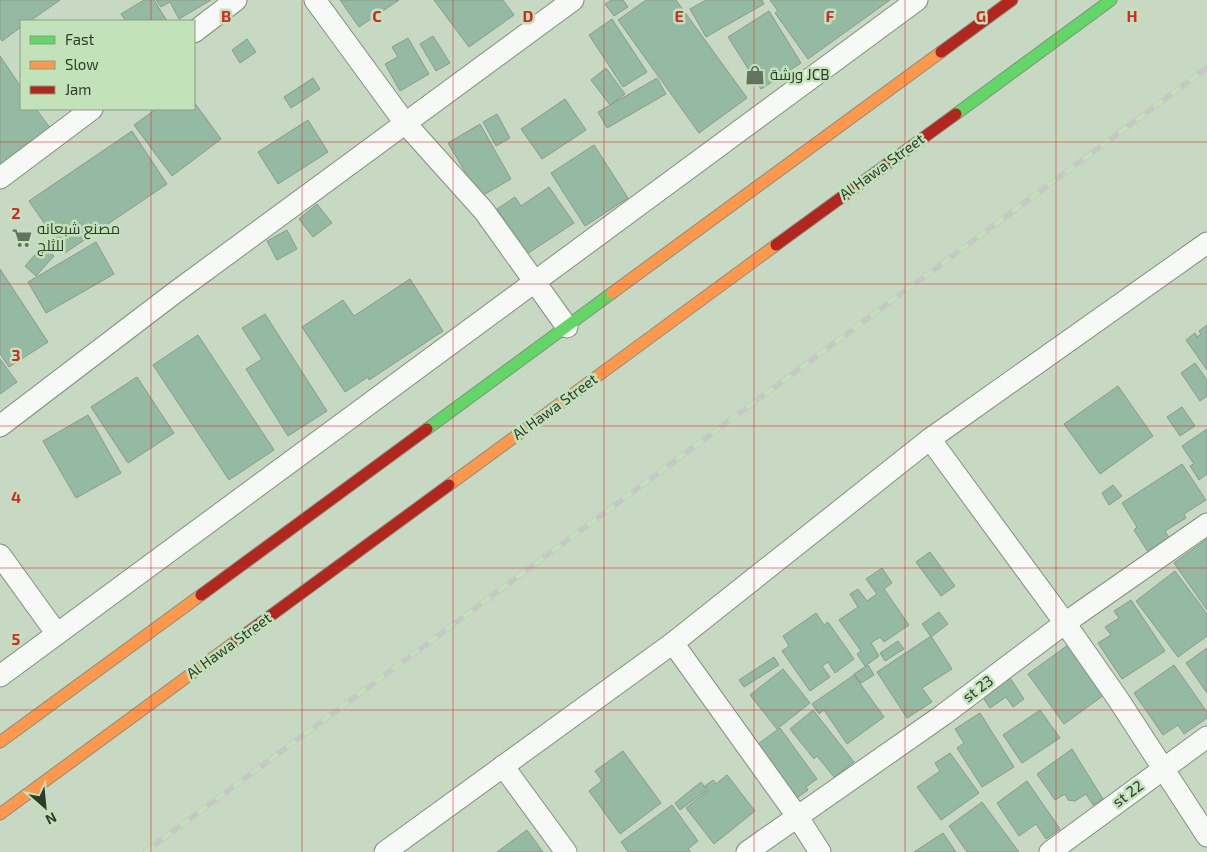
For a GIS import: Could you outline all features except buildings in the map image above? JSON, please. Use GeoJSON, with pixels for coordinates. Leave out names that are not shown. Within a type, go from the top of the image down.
{"type":"FeatureCollection","features":[{"type":"Feature","properties":{"kind":"highway"},"geometry":{"type":"LineString","coordinates":[[0,742],[1012,0]]}},
{"type":"Feature","properties":{"kind":"highway","name":"Al Hawa Street"},"geometry":{"type":"LineString","coordinates":[[0,814],[1111,0]]}},
{"type":"Feature","properties":{"kind":"street"},"geometry":{"type":"LineString","coordinates":[[195,31],[236,0]]}},
{"type":"Feature","properties":{"kind":"street"},"geometry":{"type":"LineString","coordinates":[[315,0],[405,123],[484,211],[566,327]]}},
{"type":"Feature","properties":{"kind":"street"},"geometry":{"type":"LineString","coordinates":[[0,426],[172,294],[574,0]]}},
{"type":"Feature","properties":{"kind":"street"},"geometry":{"type":"LineString","coordinates":[[0,676],[917,0]]}},
{"type":"Feature","properties":{"kind":"street"},"geometry":{"type":"LineString","coordinates":[[0,178],[91,110]]}},
{"type":"Feature","properties":{"kind":"street"},"geometry":{"type":"LineString","coordinates":[[385,852],[673,643],[930,439],[1207,242]]}},
{"type":"Feature","properties":{"kind":"street"},"geometry":{"type":"LineString","coordinates":[[930,439],[1065,623],[1207,836]]}},
{"type":"Feature","properties":{"kind":"street","name":"st 23"},"geometry":{"type":"LineString","coordinates":[[747,852],[943,715],[1065,623],[1207,524]]}},
{"type":"Feature","properties":{"kind":"street"},"geometry":{"type":"LineString","coordinates":[[0,555],[57,634]]}},
{"type":"Feature","properties":{"kind":"street"},"geometry":{"type":"LineString","coordinates":[[673,643],[797,816],[820,852]]}},
{"type":"Feature","properties":{"kind":"street","name":"st 22"},"geometry":{"type":"LineString","coordinates":[[1050,852],[1207,736]]}},
{"type":"Feature","properties":{"kind":"street"},"geometry":{"type":"LineString","coordinates":[[503,766],[566,852]]}},
{"type":"Feature","properties":{"kind":"railway"},"geometry":{"type":"LineString","coordinates":[[145,852],[1207,68]]}},
{"type":"Feature","properties":{"kind":"traffic: fast"},"geometry":{"type":"LineString","coordinates":[[956,114],[1111,0]]}},
{"type":"Feature","properties":{"kind":"traffic: fast"},"geometry":{"type":"LineString","coordinates":[[427,429],[612,293]]}},
{"type":"Feature","properties":{"kind":"traffic: slow"},"geometry":{"type":"LineString","coordinates":[[612,293],[941,52]]}},
{"type":"Feature","properties":{"kind":"traffic: slow"},"geometry":{"type":"LineString","coordinates":[[449,485],[776,245]]}},
{"type":"Feature","properties":{"kind":"traffic: slow"},"geometry":{"type":"LineString","coordinates":[[0,742],[201,595]]}},
{"type":"Feature","properties":{"kind":"traffic: slow"},"geometry":{"type":"LineString","coordinates":[[0,814],[236,641]]}},
{"type":"Feature","properties":{"kind":"traffic: jam"},"geometry":{"type":"LineString","coordinates":[[941,52],[1012,0]]}},
{"type":"Feature","properties":{"kind":"traffic: jam"},"geometry":{"type":"LineString","coordinates":[[776,245],[956,114]]}},
{"type":"Feature","properties":{"kind":"traffic: jam"},"geometry":{"type":"LineString","coordinates":[[201,595],[427,429]]}},
{"type":"Feature","properties":{"kind":"traffic: jam"},"geometry":{"type":"LineString","coordinates":[[236,641],[449,485]]}},
{"type":"Feature","properties":{"kind":"place","name":"ورشة JCB"},"geometry":{"type":"Point","coordinates":[755,75]}},
{"type":"Feature","properties":{"kind":"place","name":"مصنع شبعانه للثلج"},"geometry":{"type":"Point","coordinates":[22,238]}}]}
